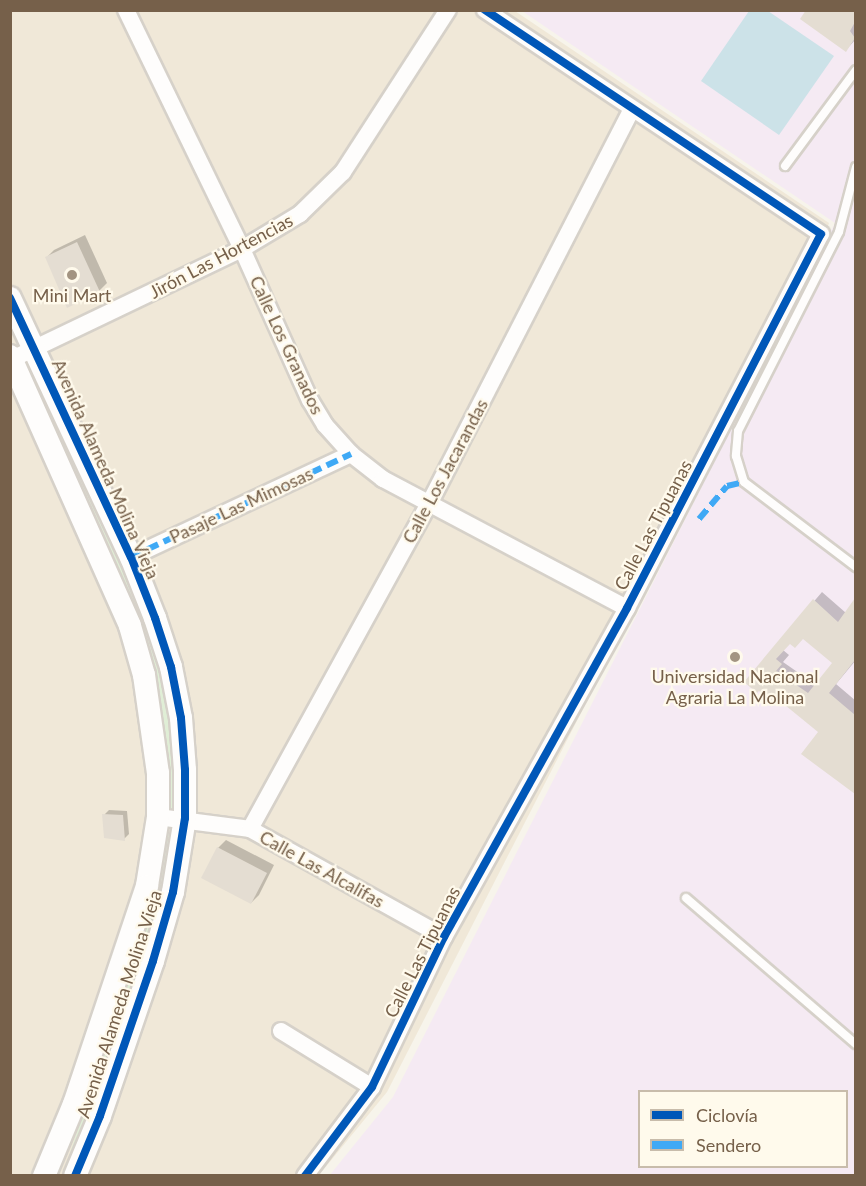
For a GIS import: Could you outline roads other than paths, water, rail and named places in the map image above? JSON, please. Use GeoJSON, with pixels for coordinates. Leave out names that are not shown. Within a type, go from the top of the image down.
{"type":"FeatureCollection","features":[{"type":"Feature","properties":{"kind":"street","name":"Calle Los Granados"},"geometry":{"type":"LineString","coordinates":[[126,10],[242,249],[310,400],[325,425],[351,454],[383,479],[627,608]]}},
{"type":"Feature","properties":{"kind":"street","name":"Jirón Las Hortencias"},"geometry":{"type":"LineString","coordinates":[[11,358],[242,249],[300,214],[343,172],[448,10]]}},
{"type":"Feature","properties":{"kind":"street","name":"Calle Las Tipuanas"},"geometry":{"type":"LineString","coordinates":[[305,1176],[372,1087],[444,936],[627,608],[821,234],[485,10]]}},
{"type":"Feature","properties":{"kind":"street","name":"Calle Los Jacarandas"},"geometry":{"type":"LineString","coordinates":[[250,829],[430,502],[632,109]]}},
{"type":"Feature","properties":{"kind":"street","name":"Avenida Alameda Molina Vieja"},"geometry":{"type":"LineString","coordinates":[[10,298],[131,557],[171,667],[181,717],[185,818],[173,892],[153,961],[100,1116],[75,1176]]}},
{"type":"Feature","properties":{"kind":"street","name":"Avenida Alameda Molina Vieja"},"geometry":{"type":"LineString","coordinates":[[11,358],[130,626],[144,675],[158,773],[158,817],[147,886],[127,952],[74,1104],[44,1176]]}},
{"type":"Feature","properties":{"kind":"street","name":"Pasaje Las Mimosas"},"geometry":{"type":"LineString","coordinates":[[131,557],[351,454]]}},
{"type":"Feature","properties":{"kind":"street","name":"Calle Las Alcalifas"},"geometry":{"type":"LineString","coordinates":[[158,817],[185,818],[250,829],[444,936]]}},
{"type":"Feature","properties":{"kind":"street"},"geometry":{"type":"LineString","coordinates":[[281,1031],[372,1087]]}},
{"type":"Feature","properties":{"kind":"lane"},"geometry":{"type":"LineString","coordinates":[[785,166],[855,70]]}},
{"type":"Feature","properties":{"kind":"lane"},"geometry":{"type":"LineString","coordinates":[[855,167],[839,232],[738,431],[736,456],[744,482],[855,567]]}},
{"type":"Feature","properties":{"kind":"lane"},"geometry":{"type":"LineString","coordinates":[[686,898],[855,1044]]}},
{"type":"Feature","properties":{"kind":"water"},"geometry":{"type":"Polygon","coordinates":[[[749,11],[768,11],[834,56],[779,135],[701,81],[749,11]]]}},
{"type":"Feature","properties":{"kind":"place","name":"Mini Mart"},"geometry":{"type":"Point","coordinates":[72,275]}},
{"type":"Feature","properties":{"kind":"place","name":"Universidad Nacional Agraria La Molina"},"geometry":{"type":"Point","coordinates":[735,657]}}]}
